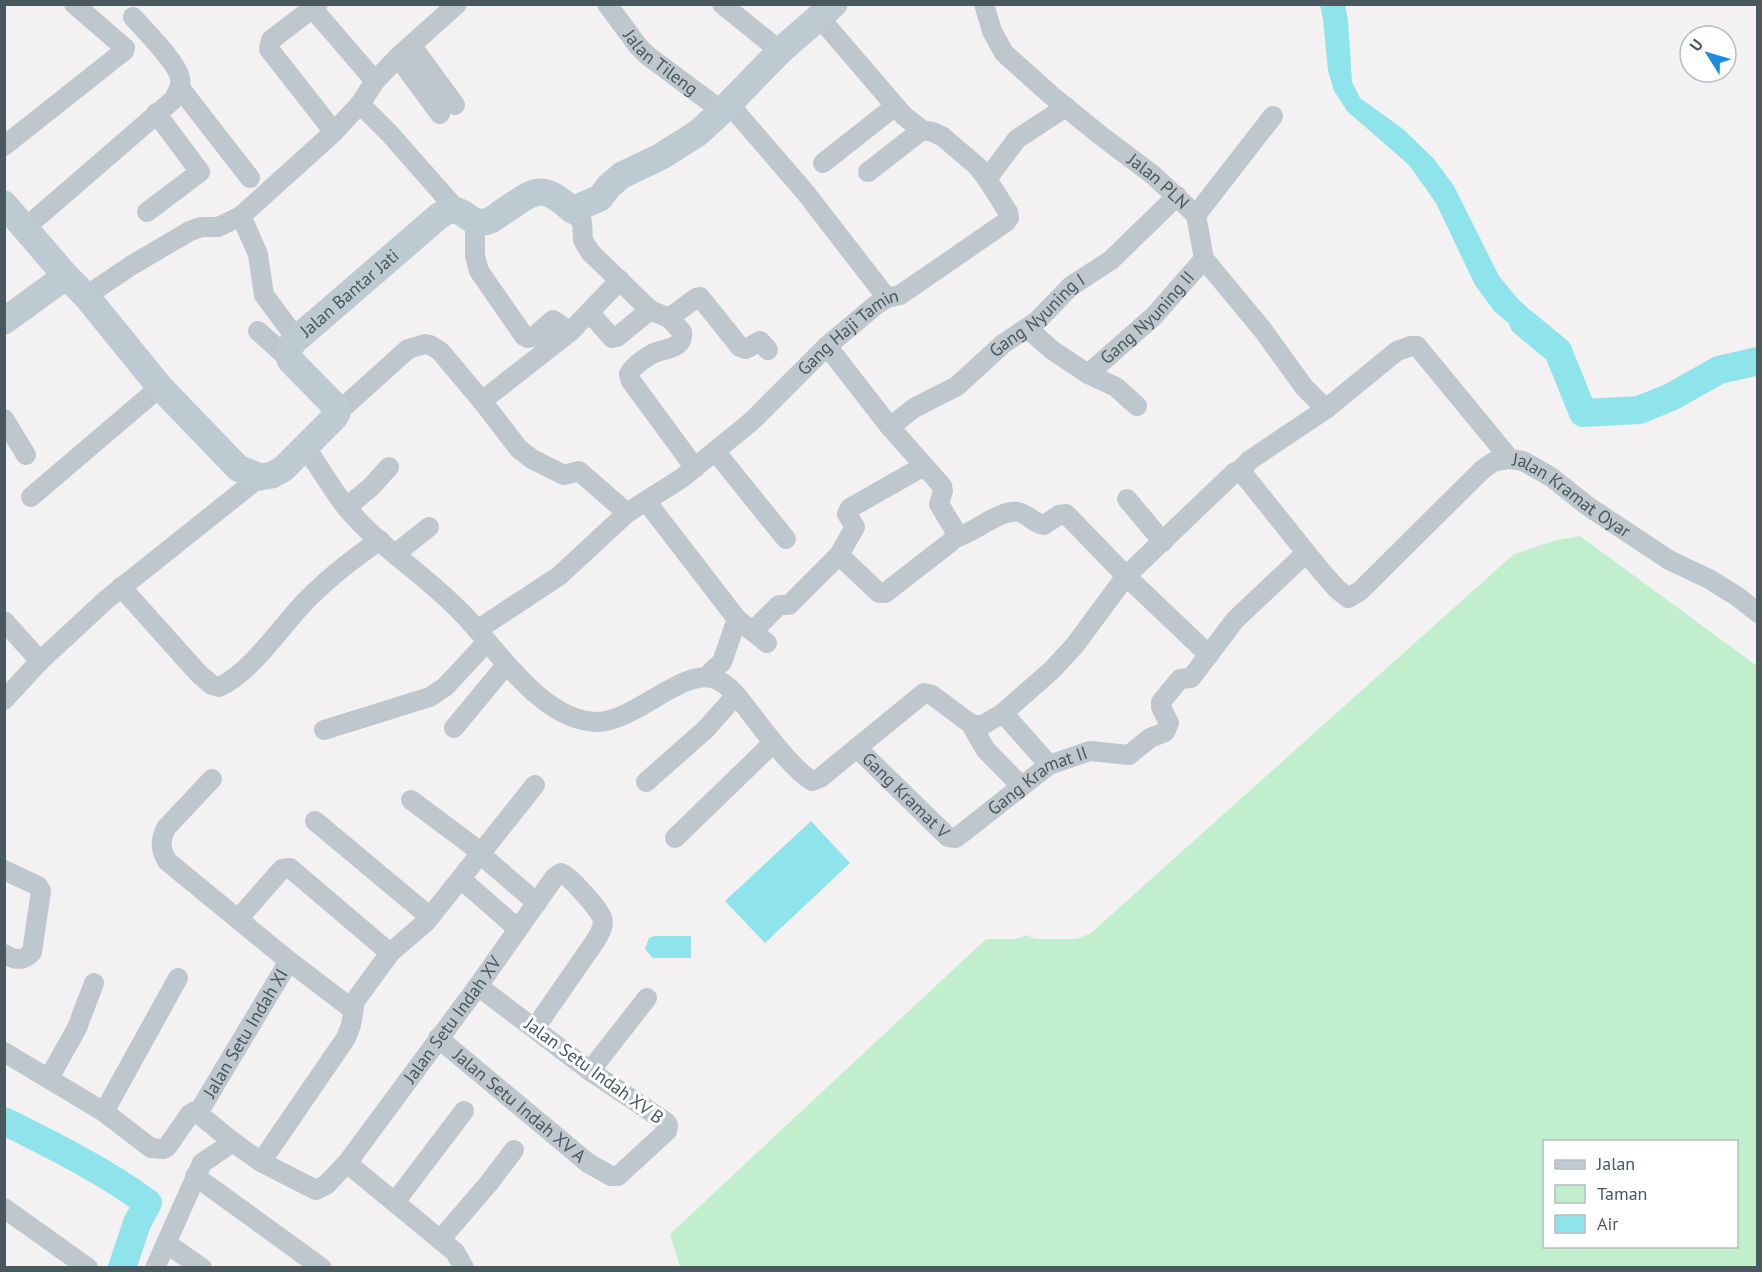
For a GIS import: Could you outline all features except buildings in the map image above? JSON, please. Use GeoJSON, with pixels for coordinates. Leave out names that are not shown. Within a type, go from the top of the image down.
{"type":"FeatureCollection","features":[{"type":"Feature","properties":{"kind":"street"},"geometry":{"type":"LineString","coordinates":[[4,147],[124,51],[117,40],[74,4]]}},
{"type":"Feature","properties":{"kind":"street"},"geometry":{"type":"LineString","coordinates":[[86,296],[132,265],[190,231],[201,226],[218,227],[241,216],[334,132],[360,104],[375,81],[457,4]]}},
{"type":"Feature","properties":{"kind":"street","name":"Jalan Tileng"},"geometry":{"type":"LineString","coordinates":[[607,4],[631,39],[648,56],[725,107],[805,192],[887,298]]}},
{"type":"Feature","properties":{"kind":"street"},"geometry":{"type":"LineString","coordinates":[[722,4],[780,51]]}},
{"type":"Feature","properties":{"kind":"street","name":"Jalan PLN"},"geometry":{"type":"LineString","coordinates":[[984,4],[992,31],[1004,53],[1066,107],[1178,196],[1196,215],[1204,259],[1262,329],[1304,387],[1326,409]]}},
{"type":"Feature","properties":{"kind":"street"},"geometry":{"type":"LineString","coordinates":[[334,132],[269,49],[271,40],[316,7],[375,81]]}},
{"type":"Feature","properties":{"kind":"street"},"geometry":{"type":"LineString","coordinates":[[695,468],[629,378],[632,369],[652,354],[670,349],[682,339],[682,332],[669,318],[650,310],[590,252],[583,240],[582,222],[572,210],[600,198],[622,175],[660,157],[698,133],[780,51],[826,11]]}},
{"type":"Feature","properties":{"kind":"street","name":"Gang Haji Tamin"},"geometry":{"type":"LineString","coordinates":[[324,730],[430,697],[444,687],[482,636],[559,576],[627,513],[695,468],[765,409],[827,346],[887,298],[900,295],[1009,218],[1008,212],[977,166],[943,137],[922,130],[894,106],[826,11]]}},
{"type":"Feature","properties":{"kind":"street"},"geometry":{"type":"LineString","coordinates":[[24,228],[173,100],[180,88],[180,76],[172,63],[133,17]]}},
{"type":"Feature","properties":{"kind":"street"},"geometry":{"type":"LineString","coordinates":[[405,51],[448,109]]}},
{"type":"Feature","properties":{"kind":"street"},"geometry":{"type":"LineString","coordinates":[[180,88],[250,178]]}},
{"type":"Feature","properties":{"kind":"street"},"geometry":{"type":"LineString","coordinates":[[360,104],[466,215],[479,271],[524,336],[533,337],[553,320],[570,332]]}},
{"type":"Feature","properties":{"kind":"street"},"geometry":{"type":"LineString","coordinates":[[823,163],[894,106]]}},
{"type":"Feature","properties":{"kind":"street"},"geometry":{"type":"LineString","coordinates":[[987,179],[1017,139],[1066,107]]}},
{"type":"Feature","properties":{"kind":"street"},"geometry":{"type":"LineString","coordinates":[[147,212],[200,172],[156,113]]}},
{"type":"Feature","properties":{"kind":"street"},"geometry":{"type":"LineString","coordinates":[[1196,215],[1273,116]]}},
{"type":"Feature","properties":{"kind":"street"},"geometry":{"type":"LineString","coordinates":[[868,172],[922,130]]}},
{"type":"Feature","properties":{"kind":"street","name":"Jalan Bantar Jati"},"geometry":{"type":"LineString","coordinates":[[337,413],[336,407],[293,349],[439,216],[466,215],[488,222],[529,195],[544,191],[555,195],[572,210]]}},
{"type":"Feature","properties":{"kind":"street","name":"Gang Nyuning I"},"geometry":{"type":"LineString","coordinates":[[890,427],[914,408],[957,386],[1003,344],[1037,321],[1071,286],[1111,260],[1178,196]]}},
{"type":"Feature","properties":{"kind":"street"},"geometry":{"type":"LineString","coordinates":[[4,204],[86,296],[160,387],[238,468],[260,477]]}},
{"type":"Feature","properties":{"kind":"street"},"geometry":{"type":"LineString","coordinates":[[241,216],[258,254],[264,295],[293,349]]}},
{"type":"Feature","properties":{"kind":"street","name":"Gang Nyuning II"},"geometry":{"type":"LineString","coordinates":[[1088,374],[1154,316],[1204,259]]}},
{"type":"Feature","properties":{"kind":"street"},"geometry":{"type":"LineString","coordinates":[[4,321],[66,276]]}},
{"type":"Feature","properties":{"kind":"street"},"geometry":{"type":"LineString","coordinates":[[482,401],[570,332],[620,280]]}},
{"type":"Feature","properties":{"kind":"street"},"geometry":{"type":"LineString","coordinates":[[669,318],[700,297],[740,347],[746,349],[760,341],[768,350]]}},
{"type":"Feature","properties":{"kind":"street"},"geometry":{"type":"LineString","coordinates":[[590,313],[612,338],[617,337],[650,310]]}},
{"type":"Feature","properties":{"kind":"street"},"geometry":{"type":"LineString","coordinates":[[1027,328],[1052,350],[1088,374],[1116,387],[1137,406]]}},
{"type":"Feature","properties":{"kind":"street"},"geometry":{"type":"LineString","coordinates":[[258,331],[293,349]]}},
{"type":"Feature","properties":{"kind":"street"},"geometry":{"type":"LineString","coordinates":[[4,700],[40,661],[121,587],[260,477],[272,475],[283,469],[337,413],[408,349],[420,344],[430,345],[440,351],[515,445],[525,454],[564,475],[579,471],[627,513]]}},
{"type":"Feature","properties":{"kind":"street"},"geometry":{"type":"LineString","coordinates":[[827,346],[890,427],[943,488],[939,504],[956,531],[955,538]]}},
{"type":"Feature","properties":{"kind":"street","name":"Jalan Kramat Oyar"},"geometry":{"type":"LineString","coordinates":[[1326,409],[1397,351],[1416,346],[1509,459],[1523,461],[1551,477],[1589,507],[1669,560],[1709,579],[1758,613]]}},
{"type":"Feature","properties":{"kind":"street"},"geometry":{"type":"LineString","coordinates":[[31,497],[160,387]]}},
{"type":"Feature","properties":{"kind":"street"},"geometry":{"type":"LineString","coordinates":[[971,724],[981,726],[1003,713],[1063,658],[1126,576],[1232,475],[1250,460],[1326,409]]}},
{"type":"Feature","properties":{"kind":"street"},"geometry":{"type":"LineString","coordinates":[[4,419],[26,455]]}},
{"type":"Feature","properties":{"kind":"street"},"geometry":{"type":"LineString","coordinates":[[305,447],[347,507],[395,554],[452,603],[531,690],[550,704],[582,720],[598,722],[613,720],[683,683],[709,677],[721,682],[736,694],[773,743],[812,781],[820,778],[924,693],[932,694],[971,724],[985,749],[1021,786]]}},
{"type":"Feature","properties":{"kind":"street"},"geometry":{"type":"LineString","coordinates":[[715,451],[786,539]]}},
{"type":"Feature","properties":{"kind":"street"},"geometry":{"type":"LineString","coordinates":[[1239,471],[1337,589],[1345,596],[1352,597],[1482,470],[1494,462],[1509,459]]}},
{"type":"Feature","properties":{"kind":"street"},"geometry":{"type":"LineString","coordinates":[[709,677],[711,672],[779,605],[789,605],[839,555],[855,527],[848,514],[850,508],[924,466]]}},
{"type":"Feature","properties":{"kind":"street"},"geometry":{"type":"LineString","coordinates":[[347,507],[389,467]]}},
{"type":"Feature","properties":{"kind":"street"},"geometry":{"type":"LineString","coordinates":[[1127,499],[1163,542]]}},
{"type":"Feature","properties":{"kind":"street"},"geometry":{"type":"LineString","coordinates":[[646,501],[752,631]]}},
{"type":"Feature","properties":{"kind":"street"},"geometry":{"type":"LineString","coordinates":[[839,555],[879,593],[885,593],[955,538],[966,535],[1005,513],[1015,511],[1025,513],[1032,520],[1044,525],[1065,513],[1126,576],[1209,655]]}},
{"type":"Feature","properties":{"kind":"street"},"geometry":{"type":"LineString","coordinates":[[395,554],[429,527]]}},
{"type":"Feature","properties":{"kind":"street"},"geometry":{"type":"LineString","coordinates":[[121,587],[199,674],[212,685],[219,687],[238,675],[331,576],[380,540]]}},
{"type":"Feature","properties":{"kind":"street","name":"Gang Kramat II"},"geometry":{"type":"LineString","coordinates":[[957,838],[1049,765],[1090,751],[1128,755],[1150,738],[1165,732],[1169,723],[1161,702],[1180,679],[1191,678],[1235,620],[1306,553]]}},
{"type":"Feature","properties":{"kind":"street"},"geometry":{"type":"LineString","coordinates":[[4,621],[40,661]]}},
{"type":"Feature","properties":{"kind":"street"},"geometry":{"type":"LineString","coordinates":[[454,728],[506,664]]}},
{"type":"Feature","properties":{"kind":"street"},"geometry":{"type":"LineString","coordinates":[[646,782],[706,729],[736,694]]}},
{"type":"Feature","properties":{"kind":"street"},"geometry":{"type":"LineString","coordinates":[[1003,713],[1049,765]]}},
{"type":"Feature","properties":{"kind":"street"},"geometry":{"type":"LineString","coordinates":[[675,838],[773,743]]}},
{"type":"Feature","properties":{"kind":"street","name":"Gang Kramat V"},"geometry":{"type":"LineString","coordinates":[[857,748],[948,837],[957,838]]}},
{"type":"Feature","properties":{"kind":"street"},"geometry":{"type":"LineString","coordinates":[[212,779],[166,828],[160,849],[167,861],[179,872],[289,961]]}},
{"type":"Feature","properties":{"kind":"street"},"geometry":{"type":"LineString","coordinates":[[198,1113],[232,1142],[261,1162],[346,1038],[351,1025],[352,1009],[390,953],[422,927],[535,785]]}},
{"type":"Feature","properties":{"kind":"street"},"geometry":{"type":"LineString","coordinates":[[411,800],[481,854],[537,903]]}},
{"type":"Feature","properties":{"kind":"street"},"geometry":{"type":"LineString","coordinates":[[315,821],[430,917]]}},
{"type":"Feature","properties":{"kind":"street"},"geometry":{"type":"LineString","coordinates":[[238,919],[282,869],[290,868],[390,953]]}},
{"type":"Feature","properties":{"kind":"street"},"geometry":{"type":"LineString","coordinates":[[4,870],[38,886],[41,891],[32,952],[23,959],[10,957]]}},
{"type":"Feature","properties":{"kind":"street","name":"Jalan Setu Indah XV"},"geometry":{"type":"LineString","coordinates":[[261,1162],[316,1190],[326,1185],[347,1162],[558,874],[561,873],[567,876],[592,904],[602,918],[602,928],[535,1028]]}},
{"type":"Feature","properties":{"kind":"street"},"geometry":{"type":"LineString","coordinates":[[461,879],[518,929]]}},
{"type":"Feature","properties":{"kind":"street","name":"Jalan Setu Indah XI"},"geometry":{"type":"LineString","coordinates":[[4,1052],[104,1112],[151,1148],[163,1149],[167,1147],[190,1114],[195,1111],[198,1113],[289,961],[352,1009]]}},
{"type":"Feature","properties":{"kind":"street"},"geometry":{"type":"LineString","coordinates":[[104,1112],[178,978]]}},
{"type":"Feature","properties":{"kind":"street"},"geometry":{"type":"LineString","coordinates":[[49,1078],[77,1028],[94,983]]}},
{"type":"Feature","properties":{"kind":"street","name":"Jalan Setu Indah XV B"},"geometry":{"type":"LineString","coordinates":[[478,986],[590,1071],[668,1125],[660,1137],[618,1176],[604,1173]]}},
{"type":"Feature","properties":{"kind":"street"},"geometry":{"type":"LineString","coordinates":[[590,1071],[647,998]]}},
{"type":"Feature","properties":{"kind":"street","name":"Jalan Setu Indah XV A"},"geometry":{"type":"LineString","coordinates":[[438,1038],[588,1163],[604,1173]]}},
{"type":"Feature","properties":{"kind":"street"},"geometry":{"type":"LineString","coordinates":[[395,1202],[464,1111]]}},
{"type":"Feature","properties":{"kind":"street"},"geometry":{"type":"LineString","coordinates":[[155,1268],[195,1176],[205,1160],[232,1142]]}},
{"type":"Feature","properties":{"kind":"street"},"geometry":{"type":"LineString","coordinates":[[440,1240],[514,1150]]}},
{"type":"Feature","properties":{"kind":"street"},"geometry":{"type":"LineString","coordinates":[[347,1162],[455,1252],[464,1268]]}},
{"type":"Feature","properties":{"kind":"street"},"geometry":{"type":"LineString","coordinates":[[195,1176],[322,1268]]}},
{"type":"Feature","properties":{"kind":"street"},"geometry":{"type":"LineString","coordinates":[[5,1210],[78,1265]]}},
{"type":"Feature","properties":{"kind":"street"},"geometry":{"type":"LineString","coordinates":[[168,1238],[202,1268]]}},
{"type":"Feature","properties":{"kind":"green space"},"geometry":{"type":"Polygon","coordinates":[[[1580,536],[1757,666],[1757,1267],[680,1267],[670,1234],[986,939],[1016,939],[1027,935],[1035,939],[1077,939],[1091,933],[1514,554],[1553,541],[1580,536]]]}},
{"type":"Feature","properties":{"kind":"water"},"geometry":{"type":"Polygon","coordinates":[[[1320,5],[1345,5],[1352,82],[1360,98],[1403,129],[1434,159],[1454,186],[1499,276],[1517,298],[1560,338],[1546,355],[1494,311],[1475,285],[1436,203],[1409,165],[1347,111],[1334,91],[1328,71],[1320,5]]]}},
{"type":"Feature","properties":{"kind":"water"},"geometry":{"type":"Polygon","coordinates":[[[811,821],[850,863],[765,943],[725,901],[811,821]]]}},
{"type":"Feature","properties":{"kind":"water"},"geometry":{"type":"Polygon","coordinates":[[[691,936],[691,958],[653,958],[645,949],[649,938],[691,936]]]}},
{"type":"Feature","properties":{"kind":"waterway"},"geometry":{"type":"LineString","coordinates":[[1523,322],[1558,351],[1583,413],[1639,410],[1671,397],[1719,370],[1758,361]]}},
{"type":"Feature","properties":{"kind":"waterway"},"geometry":{"type":"LineString","coordinates":[[4,1121],[96,1169],[148,1203],[137,1223],[122,1268]]}}]}
